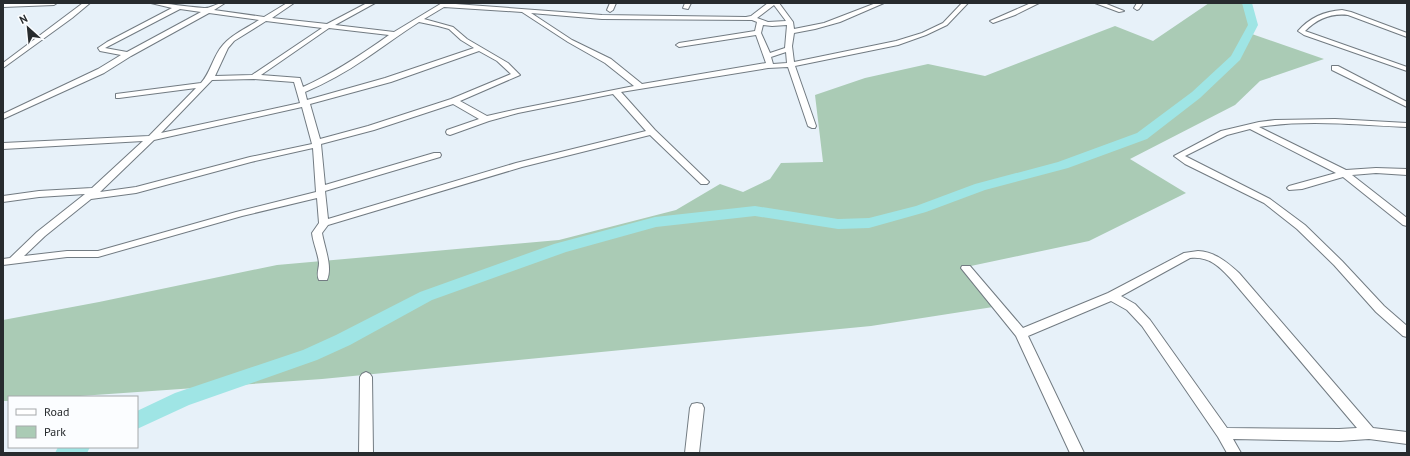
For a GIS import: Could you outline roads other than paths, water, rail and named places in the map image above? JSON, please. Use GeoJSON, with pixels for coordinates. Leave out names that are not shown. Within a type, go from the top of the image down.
{"type":"FeatureCollection","features":[{"type":"Feature","properties":{"kind":"street"},"geometry":{"type":"LineString","coordinates":[[3,5],[54,3]]}},
{"type":"Feature","properties":{"kind":"street"},"geometry":{"type":"LineString","coordinates":[[3,66],[57,27],[86,3]]}},
{"type":"Feature","properties":{"kind":"street"},"geometry":{"type":"LineString","coordinates":[[154,3],[264,19],[330,25],[395,34]]}},
{"type":"Feature","properties":{"kind":"street"},"geometry":{"type":"LineString","coordinates":[[3,117],[101,71],[128,54],[222,3]]}},
{"type":"Feature","properties":{"kind":"street"},"geometry":{"type":"LineString","coordinates":[[8,262],[92,193],[151,138],[210,78],[225,47],[232,40],[291,3]]}},
{"type":"Feature","properties":{"kind":"street"},"geometry":{"type":"LineString","coordinates":[[254,77],[330,25],[372,3]]}},
{"type":"Feature","properties":{"kind":"street"},"geometry":{"type":"LineString","coordinates":[[610,10],[613,3]]}},
{"type":"Feature","properties":{"kind":"street"},"geometry":{"type":"LineString","coordinates":[[756,20],[772,3]]}},
{"type":"Feature","properties":{"kind":"street"},"geometry":{"type":"LineString","coordinates":[[776,3],[783,10],[790,22],[792,31],[788,49],[812,126]]}},
{"type":"Feature","properties":{"kind":"street"},"geometry":{"type":"LineString","coordinates":[[792,31],[806,30],[851,17],[881,3]]}},
{"type":"Feature","properties":{"kind":"street"},"geometry":{"type":"LineString","coordinates":[[450,132],[486,119],[615,91],[768,66],[792,65],[887,46],[904,41],[945,24],[965,3]]}},
{"type":"Feature","properties":{"kind":"street"},"geometry":{"type":"LineString","coordinates":[[993,21],[1013,14],[1036,3]]}},
{"type":"Feature","properties":{"kind":"street"},"geometry":{"type":"LineString","coordinates":[[1098,3],[1121,11]]}},
{"type":"Feature","properties":{"kind":"street"},"geometry":{"type":"LineString","coordinates":[[3,11],[12,4]]}},
{"type":"Feature","properties":{"kind":"street"},"geometry":{"type":"LineString","coordinates":[[302,91],[327,79],[362,58],[395,34],[445,4],[602,17],[756,20],[770,25],[790,22]]}},
{"type":"Feature","properties":{"kind":"street"},"geometry":{"type":"LineString","coordinates":[[128,54],[102,50],[101,48],[178,7]]}},
{"type":"Feature","properties":{"kind":"street"},"geometry":{"type":"LineString","coordinates":[[523,10],[570,41],[608,61],[641,87]]}},
{"type":"Feature","properties":{"kind":"street"},"geometry":{"type":"LineString","coordinates":[[1407,35],[1345,13],[1320,16],[1306,25],[1301,31],[1407,69]]}},
{"type":"Feature","properties":{"kind":"street"},"geometry":{"type":"LineString","coordinates":[[3,199],[39,194],[92,193],[143,188],[317,144],[371,128],[454,101],[516,75],[501,61],[479,49],[452,29],[439,24],[417,20]]}},
{"type":"Feature","properties":{"kind":"street"},"geometry":{"type":"LineString","coordinates":[[756,20],[758,33],[770,63],[768,66]]}},
{"type":"Feature","properties":{"kind":"street"},"geometry":{"type":"LineString","coordinates":[[679,45],[758,33]]}},
{"type":"Feature","properties":{"kind":"street"},"geometry":{"type":"LineString","coordinates":[[3,146],[151,138],[306,104],[388,80],[479,49]]}},
{"type":"Feature","properties":{"kind":"street"},"geometry":{"type":"LineString","coordinates":[[768,56],[788,49]]}},
{"type":"Feature","properties":{"kind":"street"},"geometry":{"type":"LineString","coordinates":[[1336,68],[1407,105]]}},
{"type":"Feature","properties":{"kind":"street"},"geometry":{"type":"LineString","coordinates":[[210,78],[254,77],[297,80],[302,91],[317,144],[324,223]]}},
{"type":"Feature","properties":{"kind":"street"},"geometry":{"type":"LineString","coordinates":[[119,96],[203,85]]}},
{"type":"Feature","properties":{"kind":"street"},"geometry":{"type":"LineString","coordinates":[[615,91],[652,132],[704,182]]}},
{"type":"Feature","properties":{"kind":"street"},"geometry":{"type":"LineString","coordinates":[[454,101],[486,119]]}},
{"type":"Feature","properties":{"kind":"street"},"geometry":{"type":"LineString","coordinates":[[1407,124],[1351,121],[1275,122],[1224,133],[1190,151],[1180,154],[1179,157],[1267,201],[1301,227],[1338,262],[1380,309],[1407,333]]}},
{"type":"Feature","properties":{"kind":"street"},"geometry":{"type":"LineString","coordinates":[[1251,126],[1344,173],[1407,223]]}},
{"type":"Feature","properties":{"kind":"street"},"geometry":{"type":"LineString","coordinates":[[323,277],[324,263],[319,247],[317,233],[324,223],[519,166],[652,132]]}},
{"type":"Feature","properties":{"kind":"street"},"geometry":{"type":"LineString","coordinates":[[8,262],[68,254],[98,254],[321,191],[437,155]]}},
{"type":"Feature","properties":{"kind":"street"},"geometry":{"type":"LineString","coordinates":[[1292,188],[1310,185],[1344,173],[1377,169],[1407,172]]}},
{"type":"Feature","properties":{"kind":"street"},"geometry":{"type":"LineString","coordinates":[[1022,334],[1112,296],[1188,255],[1201,253],[1213,258],[1240,281],[1369,433]]}},
{"type":"Feature","properties":{"kind":"street"},"geometry":{"type":"LineString","coordinates":[[966,268],[1022,334],[1078,453]]}},
{"type":"Feature","properties":{"kind":"street"},"geometry":{"type":"LineString","coordinates":[[1112,296],[1131,307],[1146,324],[1223,433],[1234,453]]}},
{"type":"Feature","properties":{"kind":"street"},"geometry":{"type":"LineString","coordinates":[[366,378],[366,453]]}},
{"type":"Feature","properties":{"kind":"street"},"geometry":{"type":"LineString","coordinates":[[692,453],[696,408]]}},
{"type":"Feature","properties":{"kind":"street"},"geometry":{"type":"LineString","coordinates":[[1223,433],[1339,435],[1369,433],[1407,438]]}},
{"type":"Feature","properties":{"kind":"waterway"},"geometry":{"type":"LineString","coordinates":[[138,420],[182,399],[310,355],[343,340],[426,296],[560,248],[655,222],[755,211],[838,224],[869,223],[921,209],[980,187],[1063,165],[1142,136],[1196,95],[1236,58],[1253,25],[1247,3]]}},
{"type":"Feature","properties":{"kind":"waterway"},"geometry":{"type":"LineString","coordinates":[[66,453],[77,448]]}}]}
